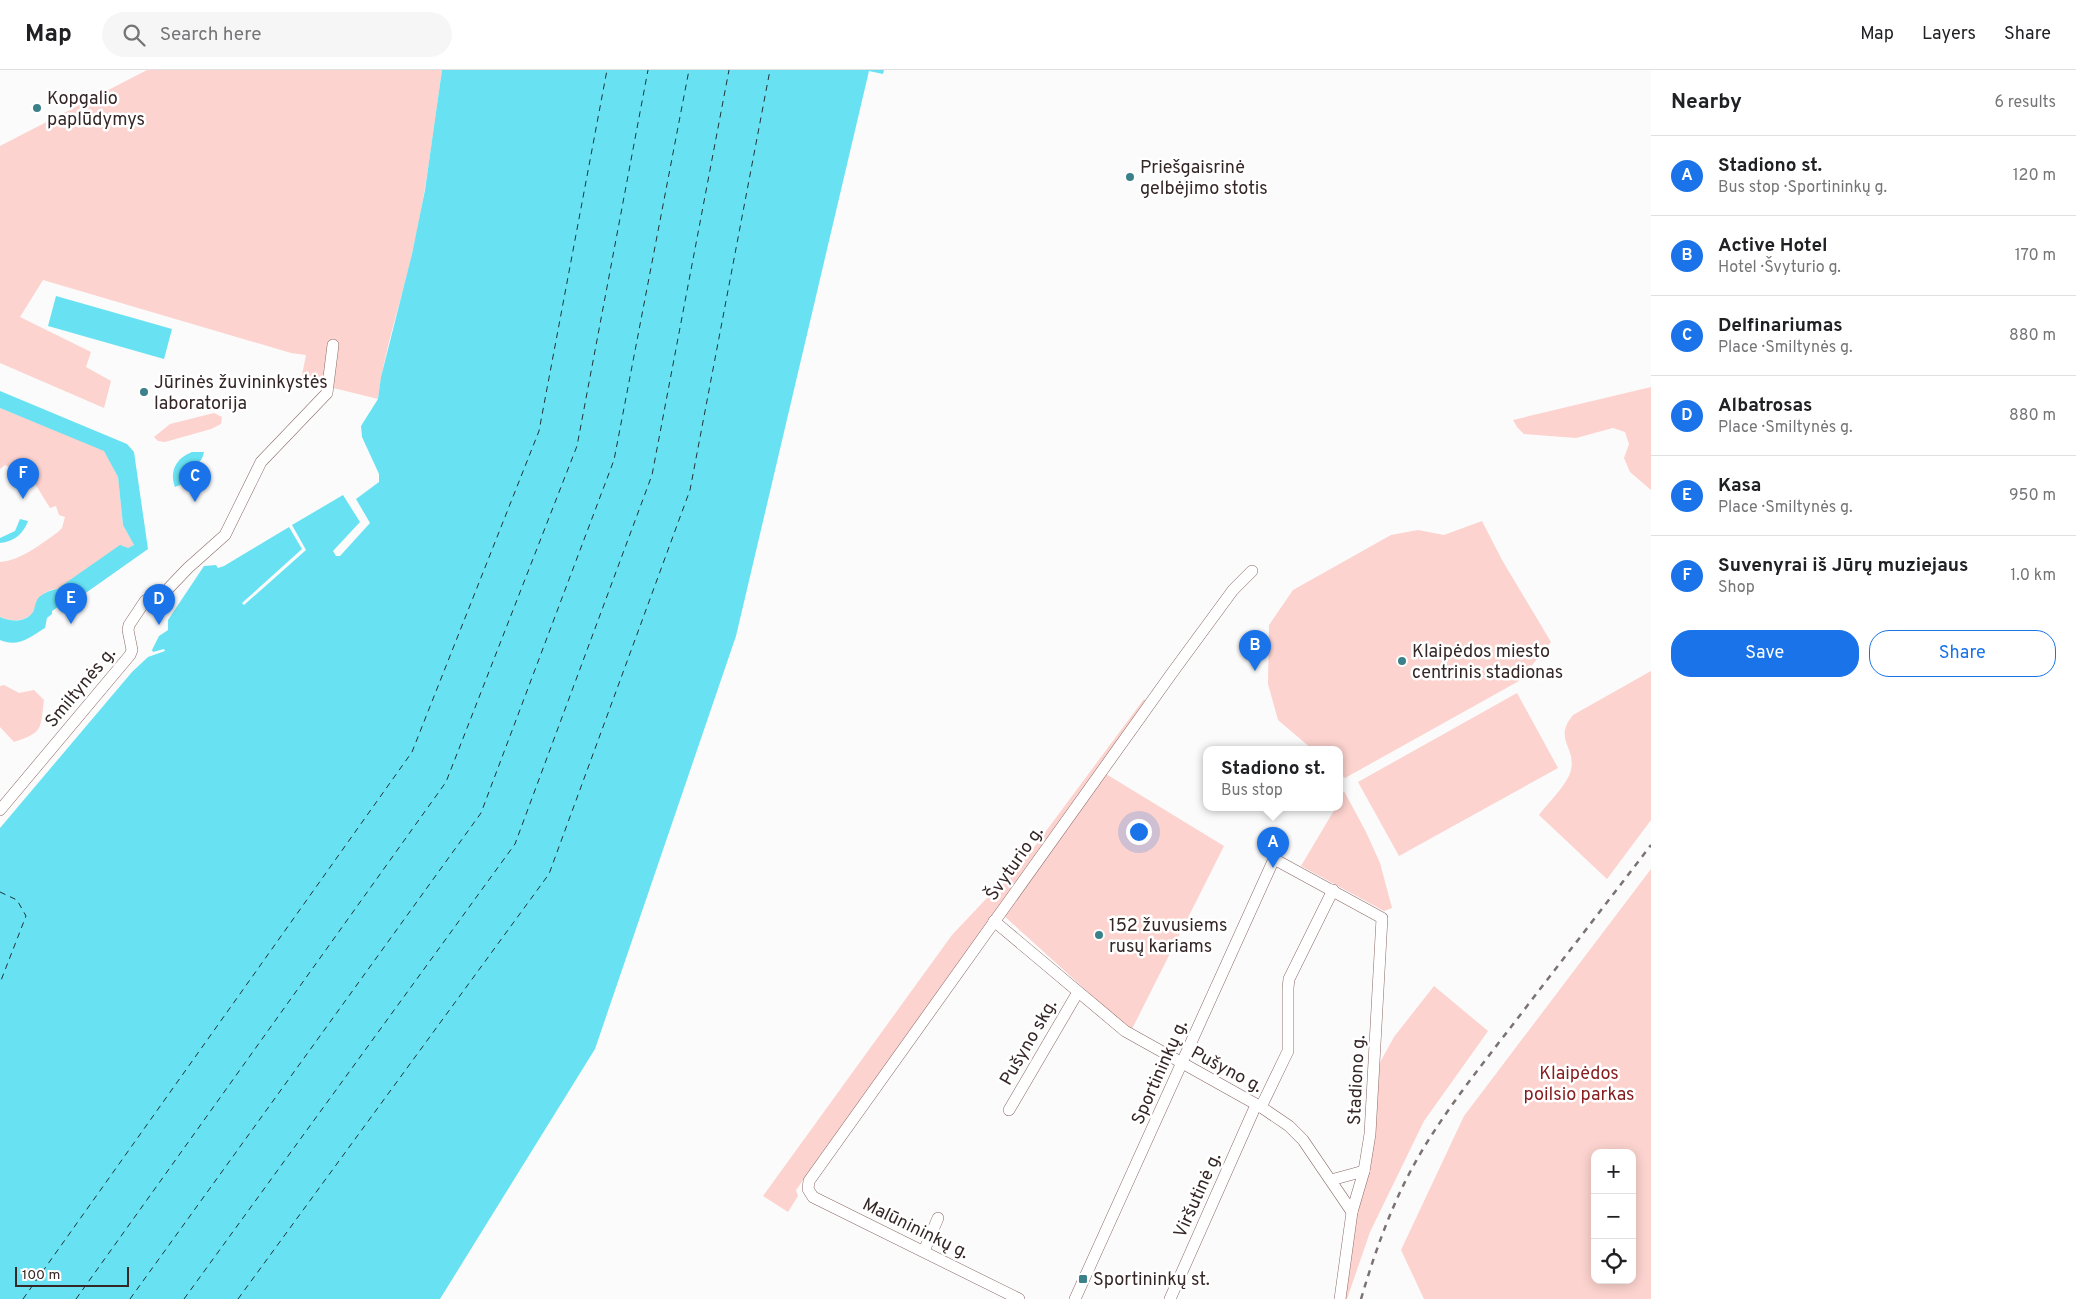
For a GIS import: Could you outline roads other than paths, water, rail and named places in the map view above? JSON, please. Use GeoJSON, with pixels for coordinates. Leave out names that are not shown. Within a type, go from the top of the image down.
{"type":"FeatureCollection","features":[{"type":"Feature","properties":{"kind":"street","name":"Smiltynės g."},"geometry":{"type":"LineString","coordinates":[[0,810],[130,655],[132,650],[128,630],[144,601],[166,591],[188,568],[225,535],[261,462],[327,393],[333,345]]}},
{"type":"Feature","properties":{"kind":"street","name":"Švyturio g."},"geometry":{"type":"LineString","coordinates":[[808,1180],[1178,665],[1233,590],[1252,571]]}},
{"type":"Feature","properties":{"kind":"street","name":"Stadiono g."},"geometry":{"type":"LineString","coordinates":[[1274,859],[1382,918],[1370,1134],[1364,1172],[1352,1212],[1340,1299]]}},
{"type":"Feature","properties":{"kind":"street","name":"Sportininkų g."},"geometry":{"type":"LineString","coordinates":[[1075,1299],[1274,859]]}},
{"type":"Feature","properties":{"kind":"street"},"geometry":{"type":"LineString","coordinates":[[1258,1106],[1288,1051],[1289,979],[1333,890]]}},
{"type":"Feature","properties":{"kind":"street","name":"Pušyno g."},"geometry":{"type":"LineString","coordinates":[[994,921],[1125,1031],[1258,1106],[1297,1133],[1352,1212]]}},
{"type":"Feature","properties":{"kind":"street","name":"Pušyno skg."},"geometry":{"type":"LineString","coordinates":[[1009,1110],[1078,992]]}},
{"type":"Feature","properties":{"kind":"street","name":"Viršutinė g."},"geometry":{"type":"LineString","coordinates":[[1170,1299],[1258,1106]]}},
{"type":"Feature","properties":{"kind":"street"},"geometry":{"type":"LineString","coordinates":[[1331,1180],[1364,1172]]}},
{"type":"Feature","properties":{"kind":"street","name":"Malūnininkų g."},"geometry":{"type":"LineString","coordinates":[[808,1180],[808,1189],[813,1197],[1020,1299]]}},
{"type":"Feature","properties":{"kind":"street"},"geometry":{"type":"LineString","coordinates":[[924,1251],[938,1218]]}},
{"type":"Feature","properties":{"kind":"water"},"geometry":{"type":"Polygon","coordinates":[[[442,70],[884,70],[883,74],[869,71],[736,636],[595,1049],[440,1299],[0,1299],[0,828],[132,672],[148,657],[165,651],[164,649],[153,652],[152,650],[159,636],[168,630],[168,620],[204,566],[216,565],[218,568],[224,566],[289,527],[302,549],[242,603],[244,605],[306,550],[292,525],[343,495],[360,522],[333,551],[336,556],[340,556],[370,523],[356,499],[379,482],[379,474],[362,437],[361,426],[378,399],[381,377],[412,254],[425,190],[442,70]]]}},
{"type":"Feature","properties":{"kind":"water"},"geometry":{"type":"Polygon","coordinates":[[[56,296],[172,329],[164,359],[48,326],[56,296]]]}},
{"type":"Feature","properties":{"kind":"water"},"geometry":{"type":"Polygon","coordinates":[[[0,391],[127,444],[134,452],[148,549],[63,609],[58,607],[52,611],[52,614],[47,618],[45,628],[29,638],[13,643],[0,640],[0,617],[13,621],[22,620],[30,616],[38,598],[43,594],[57,589],[120,545],[128,548],[134,545],[123,525],[118,477],[104,451],[0,408],[0,391]]]}},
{"type":"Feature","properties":{"kind":"water"},"geometry":{"type":"Polygon","coordinates":[[[192,452],[204,452],[200,462],[188,472],[183,484],[175,487],[173,475],[176,465],[178,461],[192,452]]]}},
{"type":"Feature","properties":{"kind":"water"},"geometry":{"type":"Polygon","coordinates":[[[20,519],[28,521],[21,533],[10,541],[0,543],[0,538],[15,531],[20,519]]]}},
{"type":"Feature","properties":{"kind":"railway"},"geometry":{"type":"LineString","coordinates":[[1361,1299],[1395,1203],[1410,1172],[1433,1133],[1473,1077],[1651,845]]}},
{"type":"Feature","properties":{"kind":"place","name":"Kopgalio paplūdymys"},"geometry":{"type":"Point","coordinates":[37,108]}},
{"type":"Feature","properties":{"kind":"place","name":"Priešgaisrinė gelbėjimo stotis"},"geometry":{"type":"Point","coordinates":[1130,177]}},
{"type":"Feature","properties":{"kind":"place","name":"Jūrinės žuvininkystės laboratorija"},"geometry":{"type":"Point","coordinates":[144,392]}},
{"type":"Feature","properties":{"kind":"place","name":"Suvenyrai iš Jūrų muziejaus"},"geometry":{"type":"Point","coordinates":[23,499]}},
{"type":"Feature","properties":{"kind":"place","name":"Delfinariumas"},"geometry":{"type":"Point","coordinates":[195,502]}},
{"type":"Feature","properties":{"kind":"place","name":"Kasa"},"geometry":{"type":"Point","coordinates":[71,624]}},
{"type":"Feature","properties":{"kind":"place","name":"Albatrosas"},"geometry":{"type":"Point","coordinates":[159,625]}},
{"type":"Feature","properties":{"kind":"place","name":"Klaipėdos miesto centrinis stadionas"},"geometry":{"type":"Point","coordinates":[1402,661]}},
{"type":"Feature","properties":{"kind":"place","name":"Active Hotel"},"geometry":{"type":"Point","coordinates":[1255,671]}},
{"type":"Feature","properties":{"kind":"place","name":"Stadiono st."},"geometry":{"type":"Point","coordinates":[1273,868]}},
{"type":"Feature","properties":{"kind":"place","name":"152 žuvusiems rusų kariams"},"geometry":{"type":"Point","coordinates":[1099,935]}},
{"type":"Feature","properties":{"kind":"place","name":"Sportininkų st."},"geometry":{"type":"Point","coordinates":[1083,1279]}},
{"type":"Feature","properties":{"kind":"park label","name":"Klaipėdos poilsio parkas"},"geometry":{"type":"Point","coordinates":[1579,1083]}}]}
